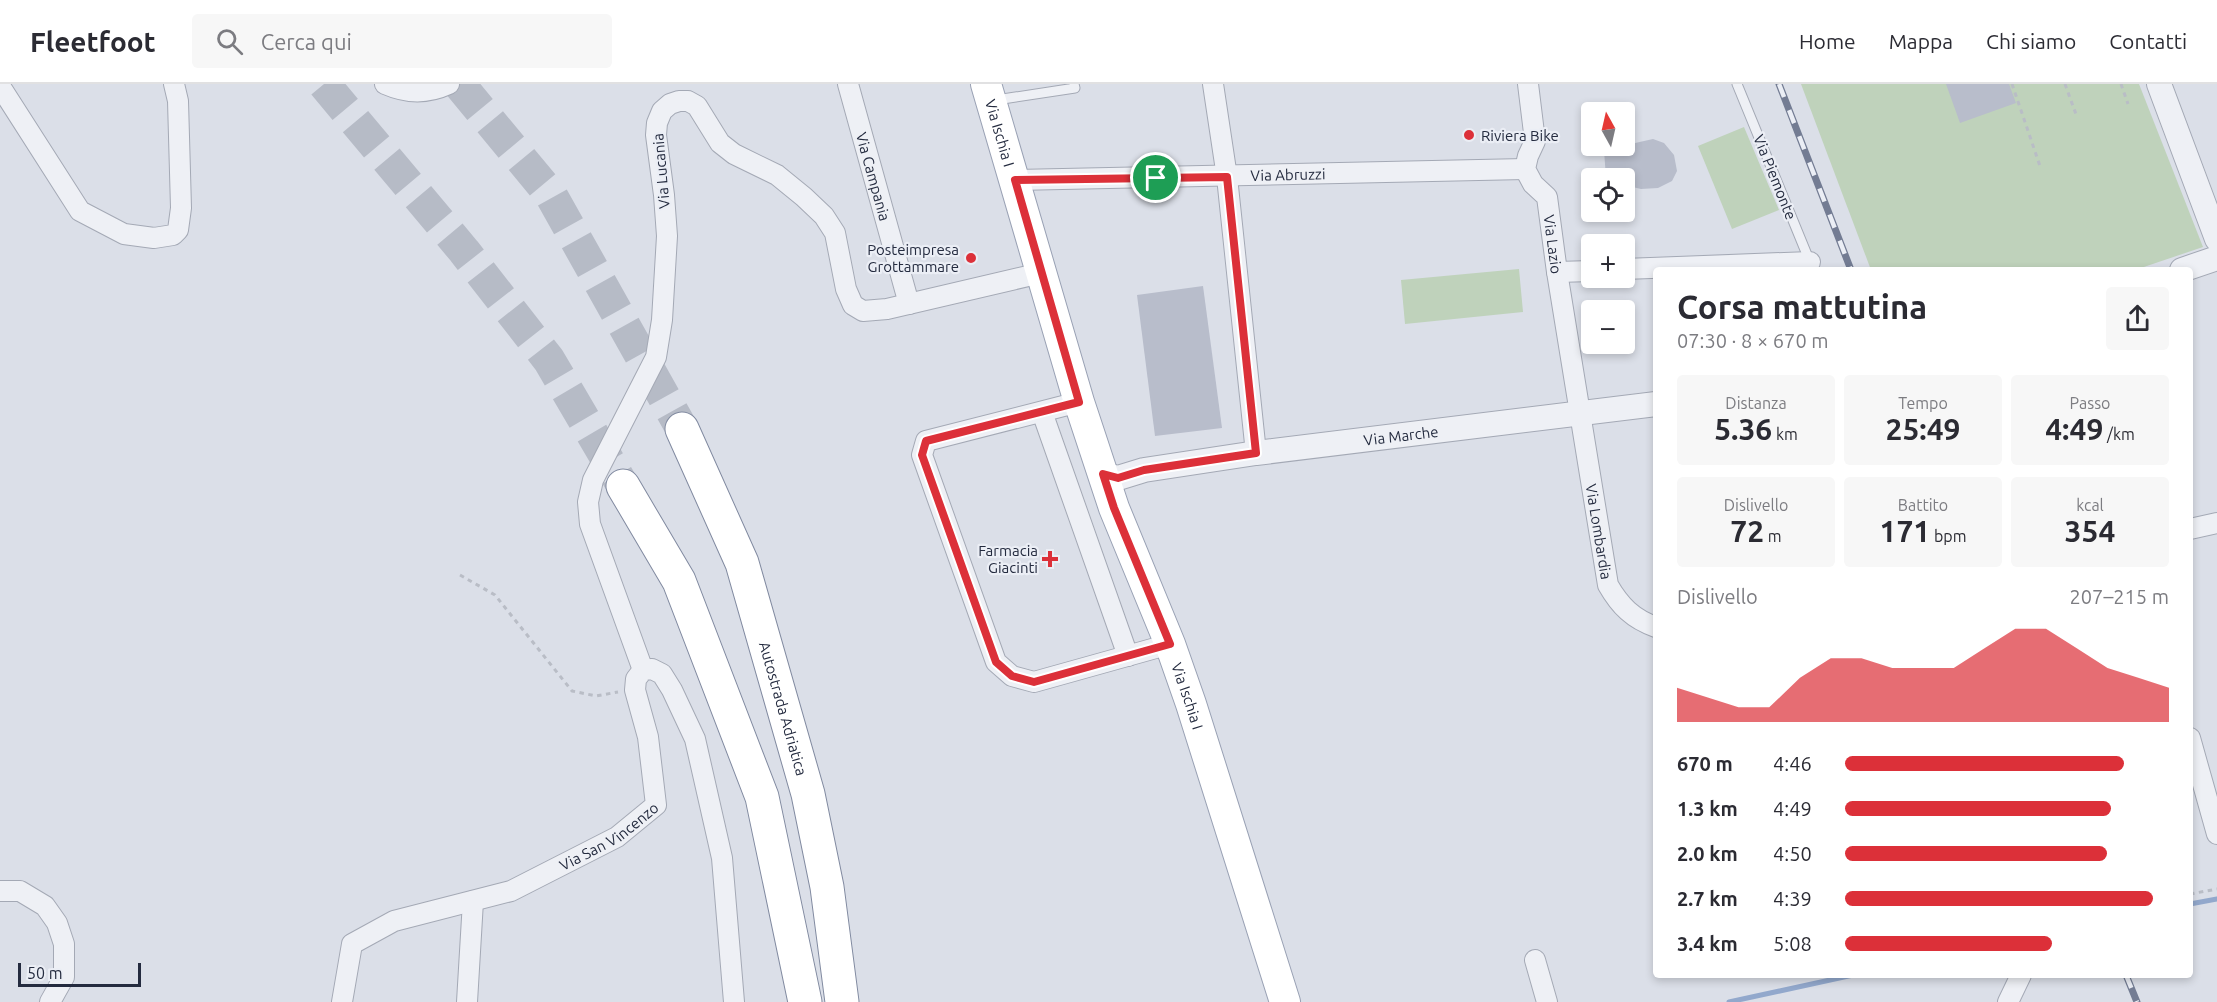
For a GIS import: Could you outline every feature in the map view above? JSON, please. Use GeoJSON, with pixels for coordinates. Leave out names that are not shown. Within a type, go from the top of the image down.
{"type":"FeatureCollection","features":[{"type":"Feature","properties":{"kind":"highway","name":"Autostrada Adriatica"},"geometry":{"type":"LineString","coordinates":[[682,429],[742,564],[808,794],[827,887],[842,1002]]}},
{"type":"Feature","properties":{"kind":"highway"},"geometry":{"type":"LineString","coordinates":[[623,486],[679,581],[762,797],[805,1002]]}},
{"type":"Feature","properties":{"kind":"main road","name":"Via Ischia I"},"geometry":{"type":"LineString","coordinates":[[988,93],[1079,402],[1114,508],[1170,644],[1191,704],[1285,1002]]}},
{"type":"Feature","properties":{"kind":"street"},"geometry":{"type":"LineString","coordinates":[[0,86],[80,211],[124,234],[154,238],[173,235],[178,230],[181,208],[178,101],[174,84]]}},
{"type":"Feature","properties":{"kind":"street"},"geometry":{"type":"LineString","coordinates":[[385,84],[402,92],[436,90],[449,84]]}},
{"type":"Feature","properties":{"kind":"street","name":"Via Campania"},"geometry":{"type":"LineString","coordinates":[[848,84],[909,304]]}},
{"type":"Feature","properties":{"kind":"street"},"geometry":{"type":"LineString","coordinates":[[1213,84],[1227,177],[1256,453]]}},
{"type":"Feature","properties":{"kind":"street"},"geometry":{"type":"LineString","coordinates":[[1525,170],[1535,141],[1528,84]]}},
{"type":"Feature","properties":{"kind":"street"},"geometry":{"type":"LineString","coordinates":[[2159,84],[2217,239]]}},
{"type":"Feature","properties":{"kind":"street","name":"Via Lucania"},"geometry":{"type":"LineString","coordinates":[[643,670],[590,524],[588,502],[593,480],[656,357],[662,320],[667,236],[656,135],[657,123],[662,111],[670,104],[688,101],[697,106],[720,143],[734,154],[777,175],[804,196],[824,216],[835,233],[846,289],[853,305],[863,311],[887,309],[1041,273]]}},
{"type":"Feature","properties":{"kind":"street","name":"Via Abruzzi"},"geometry":{"type":"LineString","coordinates":[[1015,180],[1525,170]]}},
{"type":"Feature","properties":{"kind":"street","name":"Via Lazio"},"geometry":{"type":"LineString","coordinates":[[1525,170],[1533,184],[1547,197],[1557,272],[1581,412]]}},
{"type":"Feature","properties":{"kind":"street"},"geometry":{"type":"LineString","coordinates":[[2191,267],[2217,258]]}},
{"type":"Feature","properties":{"kind":"street"},"geometry":{"type":"LineString","coordinates":[[1749,267],[1811,266]]}},
{"type":"Feature","properties":{"kind":"street"},"geometry":{"type":"LineString","coordinates":[[1635,269],[1653,269]]}},
{"type":"Feature","properties":{"kind":"street"},"geometry":{"type":"LineString","coordinates":[[1557,272],[1581,271]]}},
{"type":"Feature","properties":{"kind":"street"},"geometry":{"type":"LineString","coordinates":[[1079,402],[926,441],[922,455],[996,662],[1012,676],[1034,682],[1170,644]]}},
{"type":"Feature","properties":{"kind":"street","name":"Via Marche"},"geometry":{"type":"LineString","coordinates":[[1103,474],[1118,478],[1144,470],[1256,453],[1653,404]]}},
{"type":"Feature","properties":{"kind":"street"},"geometry":{"type":"LineString","coordinates":[[1042,412],[1128,656]]}},
{"type":"Feature","properties":{"kind":"street","name":"Via Lombardia"},"geometry":{"type":"LineString","coordinates":[[1581,412],[1608,585],[1618,603],[1641,622],[1653,626]]}},
{"type":"Feature","properties":{"kind":"street"},"geometry":{"type":"LineString","coordinates":[[2193,528],[2217,524]]}},
{"type":"Feature","properties":{"kind":"street"},"geometry":{"type":"LineString","coordinates":[[635,690],[636,679],[643,670],[652,669],[662,674],[695,739],[722,858],[734,1002]]}},
{"type":"Feature","properties":{"kind":"street","name":"Via San Vincenzo"},"geometry":{"type":"LineString","coordinates":[[342,1002],[352,944],[394,921],[511,891],[617,837],[656,805],[648,737],[635,690]]}},
{"type":"Feature","properties":{"kind":"street"},"geometry":{"type":"LineString","coordinates":[[2193,749],[2217,834]]}},
{"type":"Feature","properties":{"kind":"street"},"geometry":{"type":"LineString","coordinates":[[0,891],[20,891],[45,906],[57,923],[64,944],[64,977],[50,1002]]}},
{"type":"Feature","properties":{"kind":"street"},"geometry":{"type":"LineString","coordinates":[[467,1002],[473,901]]}},
{"type":"Feature","properties":{"kind":"street"},"geometry":{"type":"LineString","coordinates":[[1535,960],[1547,1002]]}},
{"type":"Feature","properties":{"kind":"street"},"geometry":{"type":"LineString","coordinates":[[2008,1002],[2020,978]]}},
{"type":"Feature","properties":{"kind":"lane"},"geometry":{"type":"LineString","coordinates":[[988,93],[1075,88],[1074,84]]}},
{"type":"Feature","properties":{"kind":"lane","name":"Via Piemonte"},"geometry":{"type":"LineString","coordinates":[[1737,84],[1811,266]]}},
{"type":"Feature","properties":{"kind":"path"},"geometry":{"type":"LineString","coordinates":[[2012,84],[2041,170]]}},
{"type":"Feature","properties":{"kind":"path"},"geometry":{"type":"LineString","coordinates":[[2065,84],[2077,117]]}},
{"type":"Feature","properties":{"kind":"path"},"geometry":{"type":"LineString","coordinates":[[2121,84],[2128,104]]}},
{"type":"Feature","properties":{"kind":"path"},"geometry":{"type":"LineString","coordinates":[[460,575],[495,595],[573,691],[596,696],[635,690]]}},
{"type":"Feature","properties":{"kind":"path"},"geometry":{"type":"LineString","coordinates":[[2193,893],[2217,889]]}},
{"type":"Feature","properties":{"kind":"green space"},"geometry":{"type":"Polygon","coordinates":[[[1801,84],[2139,84],[2203,247],[2144,267],[1870,267],[1801,84]]]}},
{"type":"Feature","properties":{"kind":"green space"},"geometry":{"type":"Polygon","coordinates":[[[1744,127],[1779,210],[1732,229],[1698,146],[1744,127]]]}},
{"type":"Feature","properties":{"kind":"green space"},"geometry":{"type":"Polygon","coordinates":[[[1519,269],[1523,312],[1405,324],[1401,280],[1519,269]]]}},
{"type":"Feature","properties":{"kind":"building"},"geometry":{"type":"Polygon","coordinates":[[[1946,84],[2009,84],[2016,103],[1960,123],[1946,84]]]}},
{"type":"Feature","properties":{"kind":"building"},"geometry":{"type":"Polygon","coordinates":[[[1653,139],[1664,143],[1674,155],[1677,171],[1672,181],[1658,188],[1641,189],[1635,188],[1635,168],[1605,168],[1604,156],[1635,156],[1635,143],[1653,139]]]}},
{"type":"Feature","properties":{"kind":"building"},"geometry":{"type":"Polygon","coordinates":[[[1203,286],[1222,428],[1155,436],[1137,295],[1203,286]]]}},
{"type":"Feature","properties":{"kind":"waterway"},"geometry":{"type":"LineString","coordinates":[[2193,903],[2217,899]]}},
{"type":"Feature","properties":{"kind":"waterway"},"geometry":{"type":"LineString","coordinates":[[1729,1002],[1839,978]]}},
{"type":"Feature","properties":{"kind":"tunnel"},"geometry":{"type":"LineString","coordinates":[[324,84],[464,251],[549,360],[623,486]]}},
{"type":"Feature","properties":{"kind":"tunnel"},"geometry":{"type":"LineString","coordinates":[[459,84],[551,195],[682,429]]}},
{"type":"Feature","properties":{"kind":"railway"},"geometry":{"type":"LineString","coordinates":[[1779,84],[1850,267]]}},
{"type":"Feature","properties":{"kind":"railway"},"geometry":{"type":"LineString","coordinates":[[2127,978],[2137,1002]]}},
{"type":"Feature","properties":{"kind":"place","name":"Riviera Bike"},"geometry":{"type":"Point","coordinates":[1469,135]}},
{"type":"Feature","properties":{"kind":"place","name":"Posteimpresa Grottammare"},"geometry":{"type":"Point","coordinates":[971,258]}},
{"type":"Feature","properties":{"kind":"place","name":"Farmacia Giacinti"},"geometry":{"type":"Point","coordinates":[1050,559]}},
{"type":"Feature","properties":{"kind":"route"},"geometry":{"type":"LineString","coordinates":[[1227,177],[1256,453],[1144,470],[1118,478],[1103,474],[1114,508],[1170,644],[1034,682],[1012,676],[996,662],[922,455],[926,441],[1079,402],[1015,180],[1156,178],[1227,177]]}}]}
